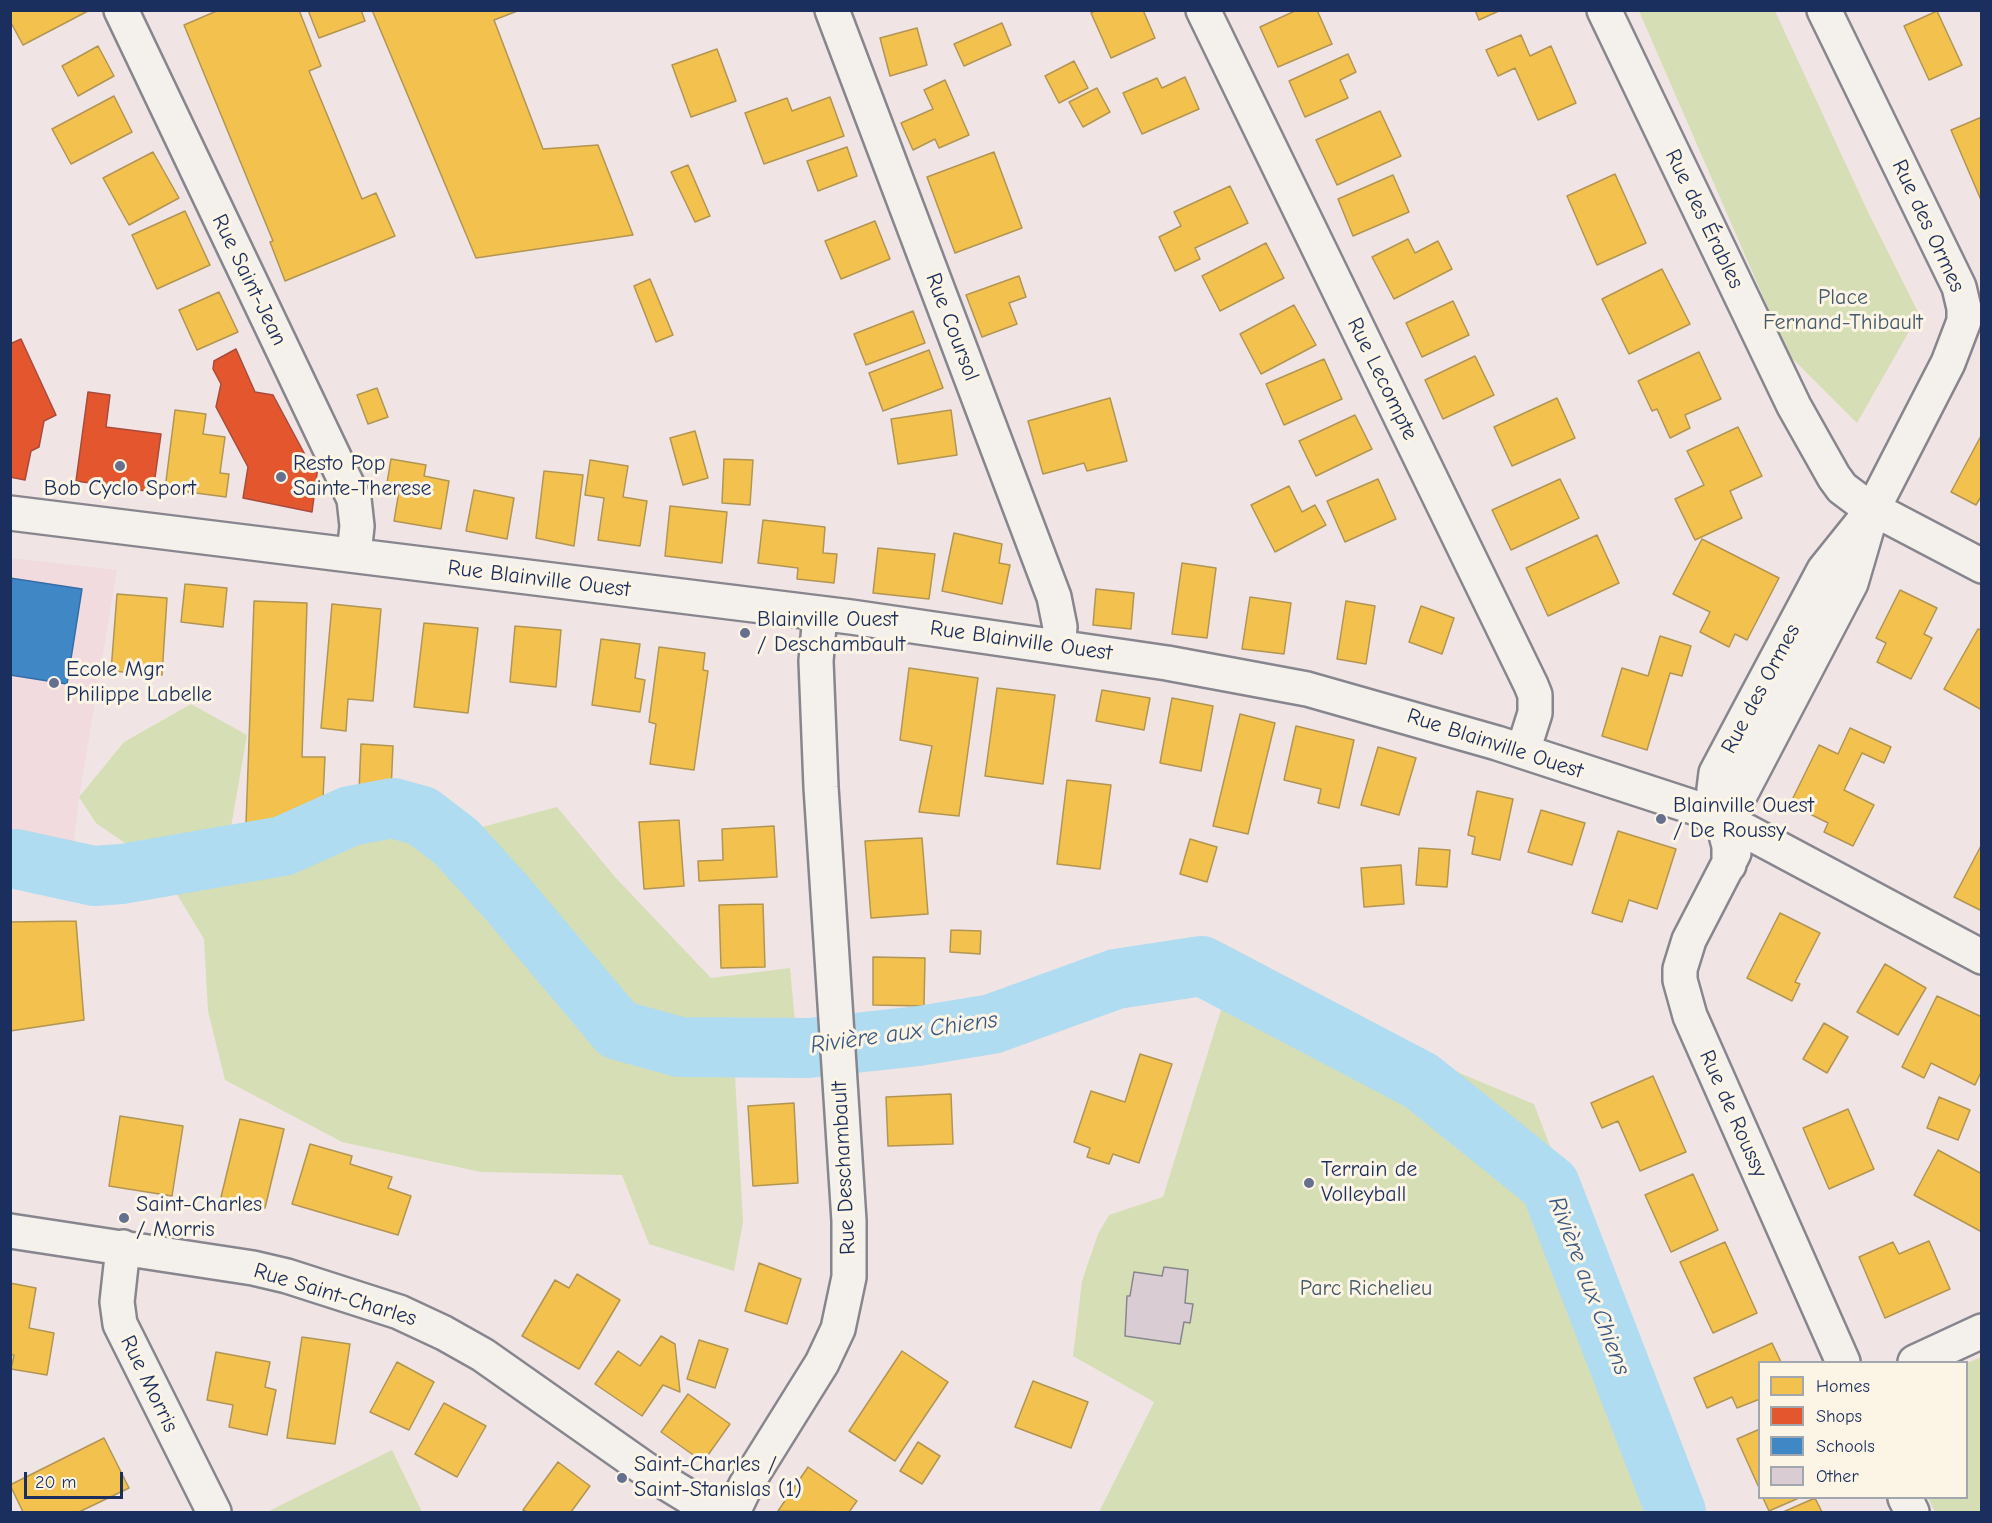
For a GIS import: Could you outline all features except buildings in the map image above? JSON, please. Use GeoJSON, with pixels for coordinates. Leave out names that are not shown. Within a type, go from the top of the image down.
{"type":"FeatureCollection","features":[{"type":"Feature","properties":{"kind":"street","name":"Rue Saint-Jean"},"geometry":{"type":"LineString","coordinates":[[122,10],[354,499],[357,519],[354,555]]}},
{"type":"Feature","properties":{"kind":"street","name":"Rue Coursol"},"geometry":{"type":"LineString","coordinates":[[832,10],[1054,597],[1060,627],[1058,646]]}},
{"type":"Feature","properties":{"kind":"street","name":"Rue Lecompte"},"geometry":{"type":"LineString","coordinates":[[1203,10],[1531,686],[1536,703],[1535,714],[1523,751]]}},
{"type":"Feature","properties":{"kind":"street","name":"Rue des Érables"},"geometry":{"type":"LineString","coordinates":[[1604,10],[1808,434],[1842,488],[1872,508],[1982,566]]}},
{"type":"Feature","properties":{"kind":"street","name":"Rue des Ormes"},"geometry":{"type":"LineString","coordinates":[[1728,822],[1739,796],[1851,583],[1872,508],[1948,363],[1964,321],[1964,308],[1959,287],[1824,10]]}},
{"type":"Feature","properties":{"kind":"street","name":"Rue Blainville Ouest"},"geometry":{"type":"LineString","coordinates":[[10,513],[1058,646],[1221,672],[1307,689],[1409,716],[1679,801],[1728,822],[1982,957]]}},
{"type":"Feature","properties":{"kind":"street","name":"Rue Deschambault"},"geometry":{"type":"LineString","coordinates":[[733,1512],[746,1485],[822,1363],[843,1311],[849,1277],[849,1221],[820,787],[816,661],[820,614]]}},
{"type":"Feature","properties":{"kind":"street","name":"Rue de Roussy"},"geometry":{"type":"LineString","coordinates":[[1728,822],[1734,853],[1683,956],[1680,980],[1684,998],[1843,1361]]}},
{"type":"Feature","properties":{"kind":"street","name":"Rue Saint-Charles"},"geometry":{"type":"LineString","coordinates":[[10,1231],[123,1247],[287,1276],[371,1302],[427,1324],[493,1361],[658,1478],[714,1512]]}},
{"type":"Feature","properties":{"kind":"street","name":"Rue Morris"},"geometry":{"type":"LineString","coordinates":[[123,1247],[117,1302],[120,1324],[214,1512]]}},
{"type":"Feature","properties":{"kind":"street"},"geometry":{"type":"LineString","coordinates":[[1917,1361],[1982,1331]]}},
{"type":"Feature","properties":{"kind":"shaded area","name":"Ecole Mgr Philippe Labelle"},"geometry":{"type":"Polygon","coordinates":[[[11,558],[117,570],[79,797],[73,848],[11,841],[11,558]]]}},
{"type":"Feature","properties":{"kind":"green space","name":"Place Fernand-Thibault"},"geometry":{"type":"Polygon","coordinates":[[[1639,11],[1775,11],[1868,212],[1919,314],[1857,423],[1788,354],[1639,11]]]}},
{"type":"Feature","properties":{"kind":"green space"},"geometry":{"type":"Polygon","coordinates":[[[191,704],[247,735],[231,827],[322,851],[357,796],[415,799],[482,827],[557,807],[615,877],[711,978],[790,968],[799,1065],[735,1076],[743,1222],[734,1271],[649,1244],[622,1175],[481,1172],[342,1142],[225,1080],[208,1011],[204,939],[161,868],[96,823],[79,797],[124,742],[191,704]]]}},
{"type":"Feature","properties":{"kind":"green space","name":"Parc Richelieu"},"geometry":{"type":"Polygon","coordinates":[[[1231,978],[1534,1104],[1689,1512],[1099,1512],[1154,1402],[1073,1356],[1082,1281],[1098,1234],[1109,1215],[1163,1197],[1231,978]]]}},
{"type":"Feature","properties":{"kind":"green space"},"geometry":{"type":"Polygon","coordinates":[[[1981,1357],[1981,1512],[1935,1512],[1928,1499],[1968,1499],[1968,1363],[1981,1357]]]}},
{"type":"Feature","properties":{"kind":"green space"},"geometry":{"type":"Polygon","coordinates":[[[392,1450],[422,1512],[267,1512],[392,1450]]]}},
{"type":"Feature","properties":{"kind":"waterway","name":"Rivière aux Chiens"},"geometry":{"type":"LineString","coordinates":[[16,859],[94,876],[122,874],[283,846],[350,816],[393,808],[422,816],[456,842],[506,897],[618,1030],[680,1047],[809,1048],[919,1036],[992,1024],[1116,979],[1202,966],[1421,1081],[1550,1185],[1676,1512]]}},
{"type":"Feature","properties":{"kind":"place","name":"Bob Cyclo Sport"},"geometry":{"type":"Point","coordinates":[120,466]}},
{"type":"Feature","properties":{"kind":"place","name":"Resto Pop Sainte-Therese"},"geometry":{"type":"Point","coordinates":[281,477]}},
{"type":"Feature","properties":{"kind":"place","name":"Blainville Ouest / Deschambault"},"geometry":{"type":"Point","coordinates":[745,633]}},
{"type":"Feature","properties":{"kind":"place","name":"Ecole Mgr Philippe Labelle"},"geometry":{"type":"Point","coordinates":[54,683]}},
{"type":"Feature","properties":{"kind":"place","name":"Blainville Ouest / De Roussy"},"geometry":{"type":"Point","coordinates":[1661,819]}},
{"type":"Feature","properties":{"kind":"place","name":"Terrain de Volleyball"},"geometry":{"type":"Point","coordinates":[1309,1183]}},
{"type":"Feature","properties":{"kind":"place","name":"Saint-Charles / Morris"},"geometry":{"type":"Point","coordinates":[124,1218]}},
{"type":"Feature","properties":{"kind":"place","name":"Saint-Charles / Saint-Stanislas (1)"},"geometry":{"type":"Point","coordinates":[622,1478]}}]}
